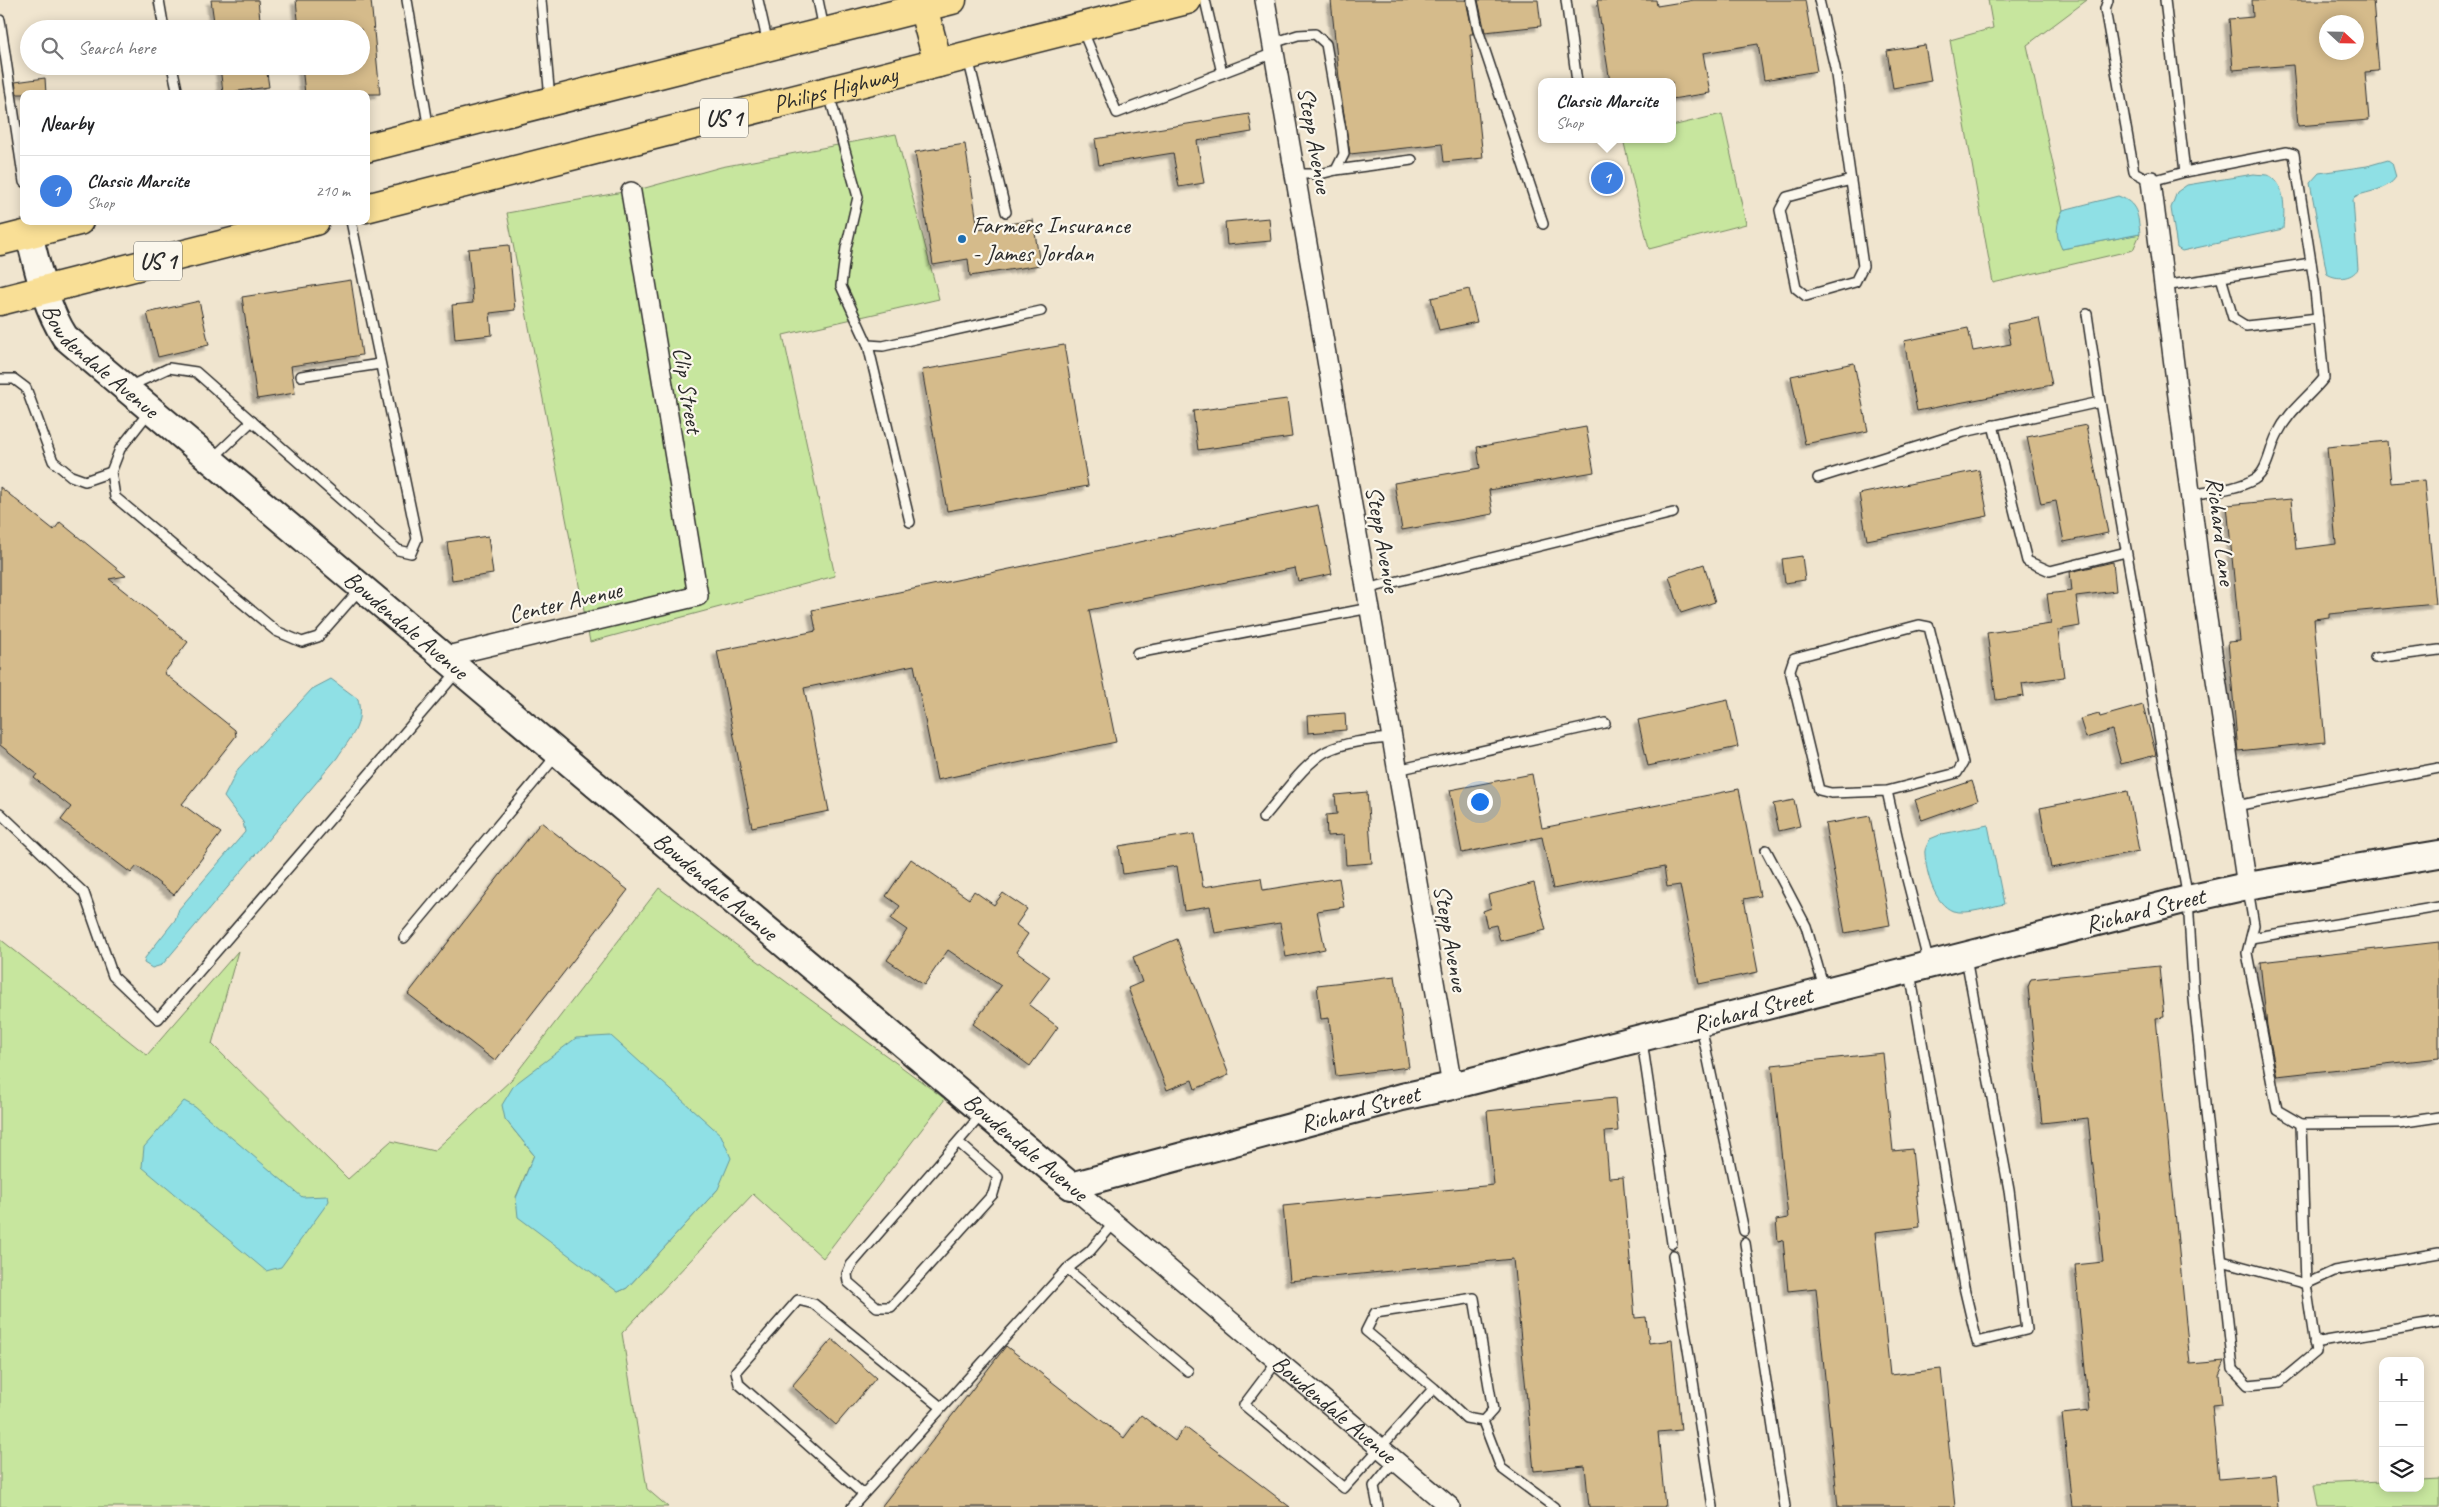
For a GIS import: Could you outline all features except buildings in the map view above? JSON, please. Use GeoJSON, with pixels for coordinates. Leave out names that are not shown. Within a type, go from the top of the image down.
{"type":"FeatureCollection","features":[{"type":"Feature","properties":{"kind":"main road","name":"US 1"},"geometry":{"type":"LineString","coordinates":[[370,147],[825,32],[923,4],[952,0]]}},
{"type":"Feature","properties":{"kind":"main road","name":"Philips Highway"},"geometry":{"type":"LineString","coordinates":[[370,207],[1187,0]]}},
{"type":"Feature","properties":{"kind":"main road"},"geometry":{"type":"LineString","coordinates":[[923,4],[938,63]]}},
{"type":"Feature","properties":{"kind":"main road"},"geometry":{"type":"LineString","coordinates":[[0,241],[28,228],[50,225]]}},
{"type":"Feature","properties":{"kind":"main road","name":"US 1"},"geometry":{"type":"LineString","coordinates":[[0,301],[299,225]]}},
{"type":"Feature","properties":{"kind":"street","name":"Stepp Avenue"},"geometry":{"type":"LineString","coordinates":[[1265,0],[1452,1086]]}},
{"type":"Feature","properties":{"kind":"street","name":"Richard Lane"},"geometry":{"type":"LineString","coordinates":[[2151,181],[2191,495],[2247,886]]}},
{"type":"Feature","properties":{"kind":"street","name":"Clip Street"},"geometry":{"type":"LineString","coordinates":[[631,192],[698,596]]}},
{"type":"Feature","properties":{"kind":"street","name":"Bowdendale Avenue"},"geometry":{"type":"LineString","coordinates":[[28,228],[44,290],[56,322],[66,336],[361,588],[1389,1453],[1450,1507]]}},
{"type":"Feature","properties":{"kind":"street","name":"Center Avenue"},"geometry":{"type":"LineString","coordinates":[[451,664],[698,596]]}},
{"type":"Feature","properties":{"kind":"street","name":"Richard Street"},"geometry":{"type":"LineString","coordinates":[[1072,1186],[1384,1101],[1452,1086],[2188,899],[2247,886],[2439,854]]}},
{"type":"Feature","properties":{"kind":"lane"},"geometry":{"type":"LineString","coordinates":[[158,0],[162,20]]}},
{"type":"Feature","properties":{"kind":"lane"},"geometry":{"type":"LineString","coordinates":[[407,0],[430,132]]}},
{"type":"Feature","properties":{"kind":"lane"},"geometry":{"type":"LineString","coordinates":[[541,0],[550,102]]}},
{"type":"Feature","properties":{"kind":"lane"},"geometry":{"type":"LineString","coordinates":[[758,0],[768,46]]}},
{"type":"Feature","properties":{"kind":"lane"},"geometry":{"type":"LineString","coordinates":[[818,0],[825,32]]}},
{"type":"Feature","properties":{"kind":"lane"},"geometry":{"type":"LineString","coordinates":[[1205,0],[1222,73]]}},
{"type":"Feature","properties":{"kind":"lane"},"geometry":{"type":"LineString","coordinates":[[1472,0],[1478,30],[1543,224]]}},
{"type":"Feature","properties":{"kind":"lane"},"geometry":{"type":"LineString","coordinates":[[1566,0],[1576,78]]}},
{"type":"Feature","properties":{"kind":"lane"},"geometry":{"type":"LineString","coordinates":[[1820,0],[1835,68],[1851,180],[1863,266],[1855,282],[1806,296],[1796,288],[1780,210],[1787,197],[1851,180]]}},
{"type":"Feature","properties":{"kind":"lane"},"geometry":{"type":"LineString","coordinates":[[2108,0],[2105,10],[2134,172],[2151,181],[2185,172],[2287,152],[2294,154],[2311,263],[2324,378],[2316,388],[2305,396],[2288,418],[2278,433],[2265,468],[2257,478],[2242,485],[2191,495]]}},
{"type":"Feature","properties":{"kind":"lane"},"geometry":{"type":"LineString","coordinates":[[2165,0],[2185,172]]}},
{"type":"Feature","properties":{"kind":"lane"},"geometry":{"type":"LineString","coordinates":[[0,20],[20,155]]}},
{"type":"Feature","properties":{"kind":"lane"},"geometry":{"type":"LineString","coordinates":[[1081,27],[1117,113],[1222,73],[1298,34],[1315,34],[1326,44],[1344,154],[1336,170]]}},
{"type":"Feature","properties":{"kind":"lane"},"geometry":{"type":"LineString","coordinates":[[967,55],[1006,212]]}},
{"type":"Feature","properties":{"kind":"lane"},"geometry":{"type":"LineString","coordinates":[[174,75],[177,90]]}},
{"type":"Feature","properties":{"kind":"lane"},"geometry":{"type":"LineString","coordinates":[[828,91],[858,196],[846,248],[841,286],[868,345],[910,522]]}},
{"type":"Feature","properties":{"kind":"lane"},"geometry":{"type":"LineString","coordinates":[[1295,174],[1320,174],[1336,170],[1412,160]]}},
{"type":"Feature","properties":{"kind":"lane"},"geometry":{"type":"LineString","coordinates":[[126,388],[169,368],[196,372],[398,550],[411,553],[417,539],[352,225]]}},
{"type":"Feature","properties":{"kind":"lane"},"geometry":{"type":"LineString","coordinates":[[2164,286],[2311,263]]}},
{"type":"Feature","properties":{"kind":"lane"},"geometry":{"type":"LineString","coordinates":[[2221,277],[2233,318],[2246,326],[2318,318]]}},
{"type":"Feature","properties":{"kind":"lane"},"geometry":{"type":"LineString","coordinates":[[868,345],[883,346],[1041,311]]}},
{"type":"Feature","properties":{"kind":"lane"},"geometry":{"type":"LineString","coordinates":[[2088,314],[2100,402],[2188,899],[2194,1000],[2234,1369],[2248,1385],[2280,1382],[2316,1352],[2306,1284],[2301,1124]]}},
{"type":"Feature","properties":{"kind":"lane"},"geometry":{"type":"LineString","coordinates":[[301,376],[380,364]]}},
{"type":"Feature","properties":{"kind":"lane"},"geometry":{"type":"LineString","coordinates":[[0,378],[14,379],[26,388],[53,461],[71,476],[85,481],[111,472]]}},
{"type":"Feature","properties":{"kind":"lane"},"geometry":{"type":"LineString","coordinates":[[1818,478],[1964,432],[2100,402]]}},
{"type":"Feature","properties":{"kind":"lane"},"geometry":{"type":"LineString","coordinates":[[151,410],[120,449],[111,472],[115,497],[276,630],[302,642],[318,637],[361,588]]}},
{"type":"Feature","properties":{"kind":"lane"},"geometry":{"type":"LineString","coordinates":[[211,460],[252,421]]}},
{"type":"Feature","properties":{"kind":"lane"},"geometry":{"type":"LineString","coordinates":[[1993,425],[2028,561],[2050,571],[2126,552]]}},
{"type":"Feature","properties":{"kind":"lane"},"geometry":{"type":"LineString","coordinates":[[1366,588],[1672,513]]}},
{"type":"Feature","properties":{"kind":"lane"},"geometry":{"type":"LineString","coordinates":[[1137,653],[1370,608]]}},
{"type":"Feature","properties":{"kind":"lane"},"geometry":{"type":"LineString","coordinates":[[1919,625],[1929,628],[1963,763],[1958,773],[1887,791],[1831,793],[1819,790],[1790,670],[1794,658],[1919,625]]}},
{"type":"Feature","properties":{"kind":"lane"},"geometry":{"type":"LineString","coordinates":[[2375,658],[2439,650]]}},
{"type":"Feature","properties":{"kind":"lane"},"geometry":{"type":"LineString","coordinates":[[0,813],[84,893],[113,976],[158,1019],[451,664]]}},
{"type":"Feature","properties":{"kind":"lane"},"geometry":{"type":"LineString","coordinates":[[1397,770],[1605,723]]}},
{"type":"Feature","properties":{"kind":"lane"},"geometry":{"type":"LineString","coordinates":[[1263,818],[1309,765],[1325,752],[1353,742],[1392,738]]}},
{"type":"Feature","properties":{"kind":"lane"},"geometry":{"type":"LineString","coordinates":[[404,938],[558,754]]}},
{"type":"Feature","properties":{"kind":"lane"},"geometry":{"type":"LineString","coordinates":[[2235,806],[2439,768]]}},
{"type":"Feature","properties":{"kind":"lane"},"geometry":{"type":"LineString","coordinates":[[1887,791],[1906,875],[1964,1287],[1977,1342],[2026,1330],[2009,1190],[1965,955]]}},
{"type":"Feature","properties":{"kind":"lane"},"geometry":{"type":"LineString","coordinates":[[1766,850],[1806,926],[1824,991]]}},
{"type":"Feature","properties":{"kind":"lane"},"geometry":{"type":"LineString","coordinates":[[2247,886],[2254,926],[2247,953],[2277,1110],[2301,1124],[2398,1123],[2439,1116]]}},
{"type":"Feature","properties":{"kind":"lane"},"geometry":{"type":"LineString","coordinates":[[2251,938],[2439,907]]}},
{"type":"Feature","properties":{"kind":"lane"},"geometry":{"type":"LineString","coordinates":[[1700,1023],[1744,1231]]}},
{"type":"Feature","properties":{"kind":"lane"},"geometry":{"type":"LineString","coordinates":[[1642,1038],[1672,1243]]}},
{"type":"Feature","properties":{"kind":"lane"},"geometry":{"type":"LineString","coordinates":[[958,1142],[998,1177],[993,1194],[891,1307],[877,1306],[848,1282],[847,1274],[851,1265],[984,1112]]}},
{"type":"Feature","properties":{"kind":"lane"},"geometry":{"type":"LineString","coordinates":[[852,1507],[1067,1268],[1090,1251],[1115,1222]]}},
{"type":"Feature","properties":{"kind":"lane"},"geometry":{"type":"LineString","coordinates":[[1745,1243],[1785,1507]]}},
{"type":"Feature","properties":{"kind":"lane"},"geometry":{"type":"LineString","coordinates":[[2222,1261],[2306,1284],[2334,1271],[2439,1253]]}},
{"type":"Feature","properties":{"kind":"lane"},"geometry":{"type":"LineString","coordinates":[[1673,1255],[1713,1507]]}},
{"type":"Feature","properties":{"kind":"lane"},"geometry":{"type":"LineString","coordinates":[[1067,1268],[1188,1371]]}},
{"type":"Feature","properties":{"kind":"lane"},"geometry":{"type":"LineString","coordinates":[[1474,1298],[1493,1410],[1483,1421],[1466,1418],[1434,1388],[1366,1331],[1375,1313],[1474,1298]]}},
{"type":"Feature","properties":{"kind":"lane"},"geometry":{"type":"LineString","coordinates":[[863,1494],[739,1384],[736,1371],[798,1300],[814,1304],[941,1407]]}},
{"type":"Feature","properties":{"kind":"lane"},"geometry":{"type":"LineString","coordinates":[[2314,1343],[2439,1322]]}},
{"type":"Feature","properties":{"kind":"lane"},"geometry":{"type":"LineString","coordinates":[[1278,1360],[1244,1405],[1344,1488],[1389,1453]]}},
{"type":"Feature","properties":{"kind":"lane"},"geometry":{"type":"LineString","coordinates":[[1378,1507],[1374,1486],[1389,1453],[1434,1388]]}},
{"type":"Feature","properties":{"kind":"lane"},"geometry":{"type":"LineString","coordinates":[[1483,1421],[1500,1468],[1554,1507]]}},
{"type":"Feature","properties":{"kind":"green space"},"geometry":{"type":"Polygon","coordinates":[[[1988,0],[2087,0],[2027,45],[2063,210],[2058,220],[2062,249],[2140,234],[2133,250],[1993,283],[1950,40],[1993,28],[1988,0]]]}},
{"type":"Feature","properties":{"kind":"green space"},"geometry":{"type":"Polygon","coordinates":[[[1722,114],[1746,224],[1649,249],[1624,143],[1676,143],[1676,125],[1722,114]]]}},
{"type":"Feature","properties":{"kind":"green space"},"geometry":{"type":"Polygon","coordinates":[[[896,134],[939,299],[783,335],[835,576],[590,642],[507,213],[645,188],[721,167],[896,134]]]}},
{"type":"Feature","properties":{"kind":"green space"},"geometry":{"type":"Polygon","coordinates":[[[659,888],[945,1099],[823,1258],[753,1194],[622,1333],[647,1489],[668,1507],[0,1507],[0,939],[147,1055],[238,951],[212,1044],[348,1179],[391,1141],[434,1151],[511,1080],[659,888]],[[505,1119],[534,1155],[516,1197],[618,1292],[627,1288],[718,1189],[505,1119]]]}},
{"type":"Feature","properties":{"kind":"green space"},"geometry":{"type":"Polygon","coordinates":[[[2439,1478],[2439,1507],[2318,1507],[2314,1484],[2379,1481],[2379,1492],[2424,1492],[2424,1479],[2439,1478]]]}},
{"type":"Feature","properties":{"kind":"water"},"geometry":{"type":"Polygon","coordinates":[[[2388,160],[2392,163],[2396,177],[2393,181],[2378,190],[2356,196],[2353,200],[2358,269],[2352,275],[2344,278],[2327,274],[2310,183],[2319,173],[2367,166],[2388,160]]]}},
{"type":"Feature","properties":{"kind":"water"},"geometry":{"type":"Polygon","coordinates":[[[2254,174],[2270,176],[2279,186],[2283,200],[2283,229],[2182,251],[2177,248],[2171,208],[2177,192],[2187,185],[2254,174]]]}},
{"type":"Feature","properties":{"kind":"water"},"geometry":{"type":"Polygon","coordinates":[[[2118,196],[2130,202],[2136,210],[2140,234],[2062,249],[2057,230],[2063,210],[2118,196]]]}},
{"type":"Feature","properties":{"kind":"water"},"geometry":{"type":"Polygon","coordinates":[[[331,679],[358,699],[358,724],[351,737],[337,758],[162,965],[152,968],[144,963],[145,958],[175,920],[179,909],[245,832],[243,822],[224,797],[238,769],[312,689],[331,679]]]}},
{"type":"Feature","properties":{"kind":"water"},"geometry":{"type":"Polygon","coordinates":[[[1988,825],[2004,904],[1972,911],[1953,911],[1941,902],[1932,887],[1926,861],[1926,846],[1930,839],[1942,834],[1988,825]]]}},
{"type":"Feature","properties":{"kind":"water"},"geometry":{"type":"Polygon","coordinates":[[[611,1036],[721,1135],[731,1158],[718,1189],[627,1288],[618,1292],[518,1217],[516,1198],[534,1155],[505,1119],[502,1105],[514,1085],[576,1038],[611,1036]]]}},
{"type":"Feature","properties":{"kind":"water"},"geometry":{"type":"Polygon","coordinates":[[[184,1101],[195,1107],[302,1197],[328,1196],[329,1201],[281,1267],[266,1271],[142,1167],[144,1147],[184,1101]]]}},
{"type":"Feature","properties":{"kind":"place","name":"Classic Marcite"},"geometry":{"type":"Point","coordinates":[1607,178]}},
{"type":"Feature","properties":{"kind":"place","name":"Farmers Insurance - James Jordan"},"geometry":{"type":"Point","coordinates":[962,239]}}]}
